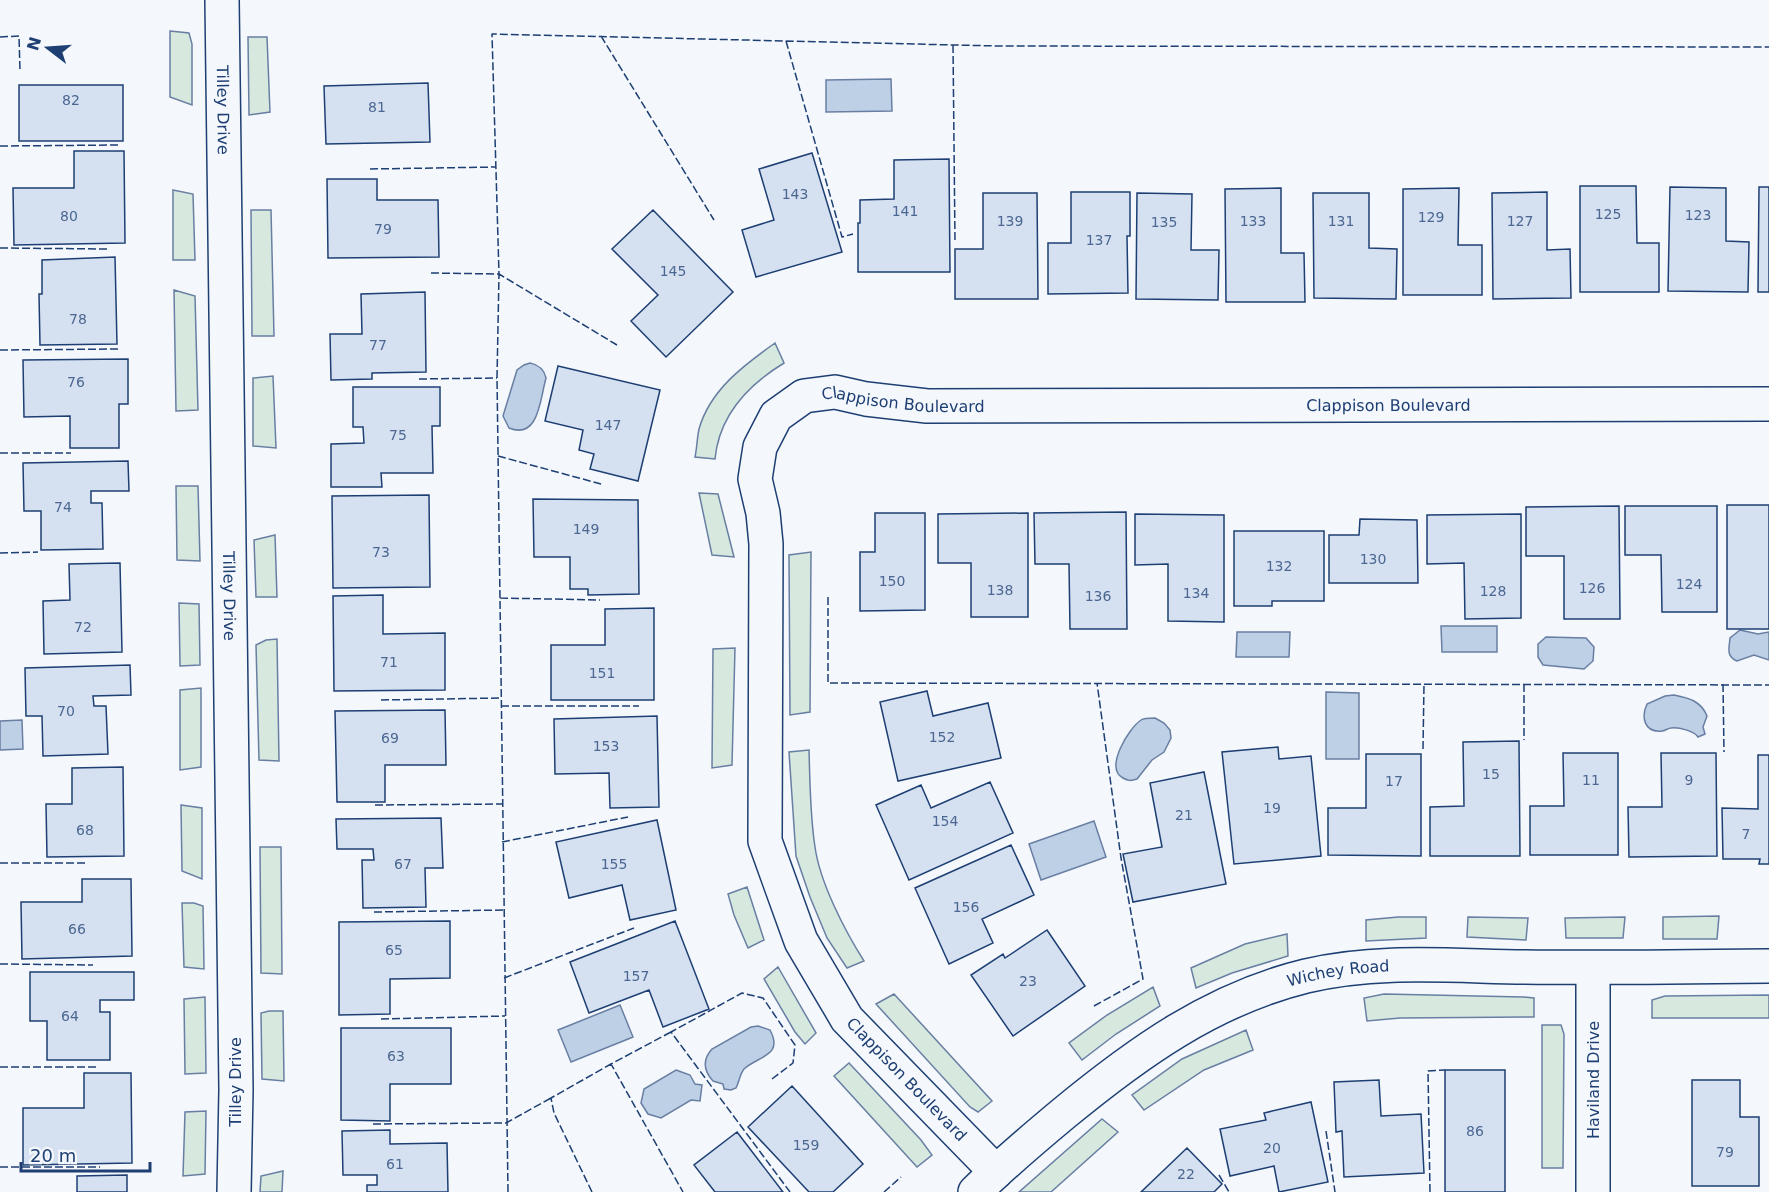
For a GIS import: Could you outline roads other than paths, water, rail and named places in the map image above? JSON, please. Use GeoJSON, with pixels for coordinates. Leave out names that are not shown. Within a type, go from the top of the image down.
{"type":"FeatureCollection","features":[{"type":"Feature","properties":{"kind":"street","name":"Tilley Drive"},"geometry":{"type":"LineString","coordinates":[[222,0],[236,1090],[234,1192]]}},
{"type":"Feature","properties":{"kind":"street","name":"Clappison Boulevard"},"geometry":{"type":"LineString","coordinates":[[986,1182],[847,1019],[801,941],[765,842],[766,544],[763,513],[755,479],[760,447],[776,416],[804,396],[835,392],[866,399],[927,406],[1769,404]]}},
{"type":"Feature","properties":{"kind":"street","name":"Wichey Road"},"geometry":{"type":"LineString","coordinates":[[986,1182],[1086,1095],[1141,1053],[1194,1019],[1256,992],[1307,976],[1366,965],[1593,968],[1769,966]]}},
{"type":"Feature","properties":{"kind":"street","name":"Haviland Drive"},"geometry":{"type":"LineString","coordinates":[[1593,968],[1593,1192]]}},
{"type":"Feature","properties":{"kind":"water"},"geometry":{"type":"Polygon","coordinates":[[[891,79],[892,111],[826,112],[826,80],[891,79]]]}},
{"type":"Feature","properties":{"kind":"water"},"geometry":{"type":"Polygon","coordinates":[[[530,363],[541,368],[546,378],[540,406],[527,428],[519,430],[509,428],[503,416],[517,370],[530,363]]]}},
{"type":"Feature","properties":{"kind":"water"},"geometry":{"type":"Polygon","coordinates":[[[1441,626],[1497,626],[1497,652],[1442,652],[1441,626]]]}},
{"type":"Feature","properties":{"kind":"water"},"geometry":{"type":"Polygon","coordinates":[[[1740,630],[1758,634],[1769,632],[1769,660],[1754,655],[1737,661],[1731,657],[1730,638],[1740,630]]]}},
{"type":"Feature","properties":{"kind":"water"},"geometry":{"type":"Polygon","coordinates":[[[1237,632],[1290,632],[1289,657],[1236,657],[1237,632]]]}},
{"type":"Feature","properties":{"kind":"water"},"geometry":{"type":"Polygon","coordinates":[[[1546,637],[1586,638],[1594,647],[1593,661],[1584,669],[1543,665],[1538,657],[1538,644],[1546,637]]]}},
{"type":"Feature","properties":{"kind":"water"},"geometry":{"type":"Polygon","coordinates":[[[1326,692],[1359,693],[1359,759],[1326,759],[1326,692]]]}},
{"type":"Feature","properties":{"kind":"water"},"geometry":{"type":"Polygon","coordinates":[[[1674,695],[1689,699],[1701,707],[1707,716],[1703,727],[1705,734],[1698,737],[1682,729],[1671,728],[1656,731],[1648,727],[1644,719],[1647,704],[1665,696],[1674,695]]]}},
{"type":"Feature","properties":{"kind":"water"},"geometry":{"type":"Polygon","coordinates":[[[1145,718],[1155,718],[1170,730],[1171,738],[1164,752],[1152,760],[1137,779],[1125,779],[1118,773],[1116,766],[1120,748],[1136,724],[1145,718]]]}},
{"type":"Feature","properties":{"kind":"water"},"geometry":{"type":"Polygon","coordinates":[[[22,720],[23,749],[0,750],[0,721],[22,720]]]}},
{"type":"Feature","properties":{"kind":"water"},"geometry":{"type":"Polygon","coordinates":[[[1094,821],[1106,857],[1041,880],[1029,844],[1094,821]]]}},
{"type":"Feature","properties":{"kind":"water"},"geometry":{"type":"Polygon","coordinates":[[[620,1005],[633,1037],[571,1062],[558,1030],[620,1005]]]}},
{"type":"Feature","properties":{"kind":"water"},"geometry":{"type":"Polygon","coordinates":[[[758,1026],[770,1030],[774,1045],[772,1050],[744,1069],[736,1088],[724,1089],[723,1084],[713,1081],[708,1073],[705,1065],[709,1053],[712,1049],[751,1027],[758,1026]]]}},
{"type":"Feature","properties":{"kind":"water"},"geometry":{"type":"Polygon","coordinates":[[[676,1070],[690,1075],[695,1084],[702,1085],[700,1101],[691,1100],[661,1118],[648,1114],[641,1103],[644,1089],[676,1070]]]}}]}
